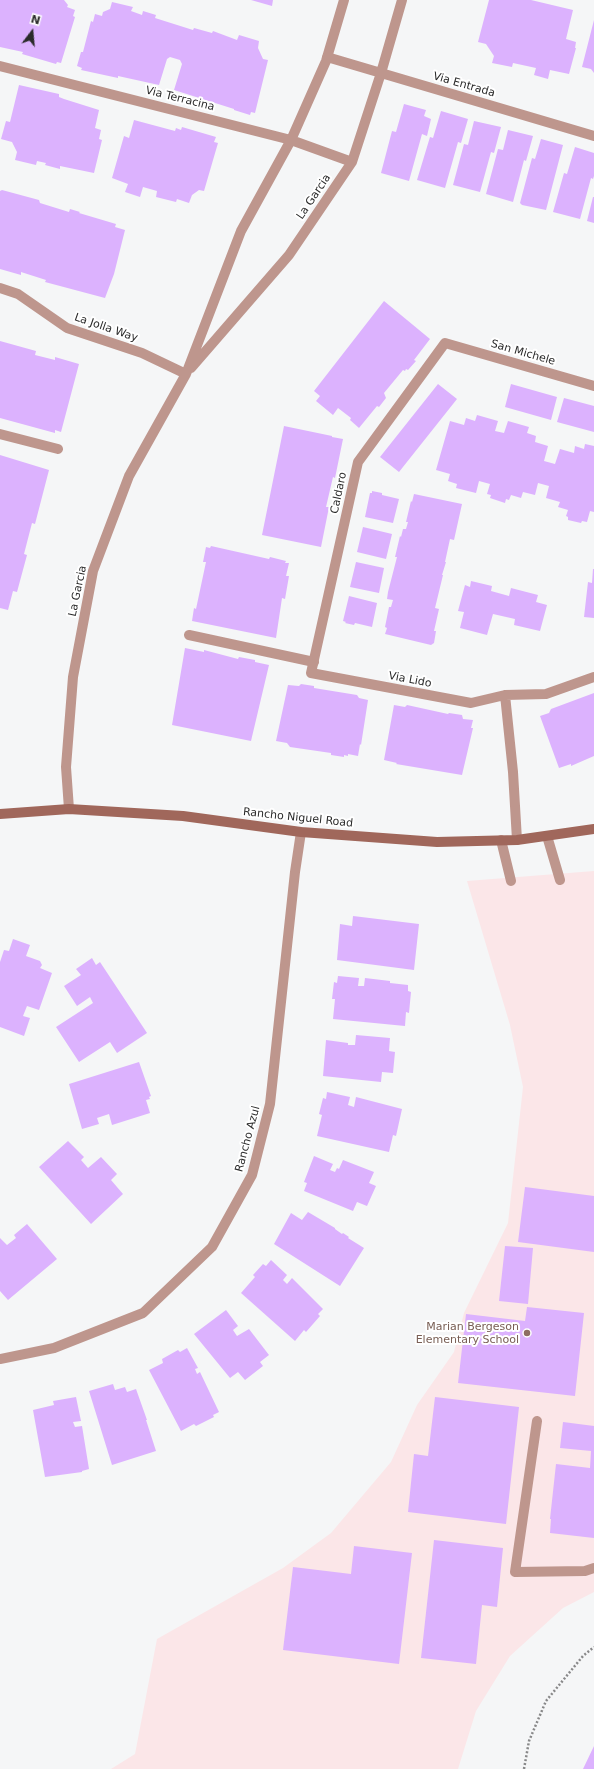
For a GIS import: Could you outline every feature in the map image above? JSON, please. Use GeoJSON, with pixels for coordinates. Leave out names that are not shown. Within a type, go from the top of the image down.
{"type":"FeatureCollection","features":[{"type":"Feature","properties":{"kind":"street","name":"La Garcia"},"geometry":{"type":"LineString","coordinates":[[69,809],[66,767],[73,677],[93,571],[129,476],[186,374],[241,231],[291,140],[327,57],[344,0]]}},
{"type":"Feature","properties":{"kind":"street","name":"La Garcia"},"geometry":{"type":"LineString","coordinates":[[186,374],[289,255],[352,162],[381,73],[402,0]]}},
{"type":"Feature","properties":{"kind":"street","name":"Via Entrada"},"geometry":{"type":"LineString","coordinates":[[327,57],[594,136]]}},
{"type":"Feature","properties":{"kind":"street","name":"Via Terracina"},"geometry":{"type":"LineString","coordinates":[[0,66],[291,140],[352,162]]}},
{"type":"Feature","properties":{"kind":"street","name":"La Jolla Way"},"geometry":{"type":"LineString","coordinates":[[0,288],[18,294],[67,328],[142,353],[186,374]]}},
{"type":"Feature","properties":{"kind":"street","name":"San Michele"},"geometry":{"type":"LineString","coordinates":[[445,343],[594,386]]}},
{"type":"Feature","properties":{"kind":"street","name":"Caldaro"},"geometry":{"type":"LineString","coordinates":[[311,673],[358,462],[445,343]]}},
{"type":"Feature","properties":{"kind":"street"},"geometry":{"type":"LineString","coordinates":[[0,434],[58,449]]}},
{"type":"Feature","properties":{"kind":"street"},"geometry":{"type":"LineString","coordinates":[[189,635],[314,662]]}},
{"type":"Feature","properties":{"kind":"street","name":"Via Lido"},"geometry":{"type":"LineString","coordinates":[[311,673],[470,703],[505,695],[546,694],[594,677]]}},
{"type":"Feature","properties":{"kind":"street"},"geometry":{"type":"LineString","coordinates":[[505,695],[513,772],[517,840]]}},
{"type":"Feature","properties":{"kind":"street","name":"Rancho Niguel Road"},"geometry":{"type":"LineString","coordinates":[[0,814],[69,809],[183,816],[301,832],[437,842],[517,840],[594,830]]}},
{"type":"Feature","properties":{"kind":"street","name":"Rancho Azul"},"geometry":{"type":"LineString","coordinates":[[0,1359],[54,1348],[143,1313],[212,1247],[252,1175],[270,1104],[295,872],[301,832]]}},
{"type":"Feature","properties":{"kind":"street"},"geometry":{"type":"LineString","coordinates":[[547,836],[560,880]]}},
{"type":"Feature","properties":{"kind":"street"},"geometry":{"type":"LineString","coordinates":[[502,840],[511,881]]}},
{"type":"Feature","properties":{"kind":"street"},"geometry":{"type":"LineString","coordinates":[[537,1420],[516,1572],[584,1571],[594,1568]]}},
{"type":"Feature","properties":{"kind":"path"},"geometry":{"type":"LineString","coordinates":[[524,1769],[529,1741],[546,1701],[583,1656],[594,1648]]}},
{"type":"Feature","properties":{"kind":"shaded area","name":"Marian Bergeson Elementary School"},"geometry":{"type":"Polygon","coordinates":[[[594,871],[594,1592],[563,1608],[510,1656],[476,1711],[458,1769],[111,1769],[135,1754],[157,1639],[283,1568],[331,1533],[391,1462],[417,1405],[454,1352],[464,1313],[508,1223],[523,1087],[510,1025],[467,881],[594,871]]]}},
{"type":"Feature","properties":{"kind":"building"},"geometry":{"type":"Polygon","coordinates":[[[0,0],[64,0],[68,5],[67,7],[75,10],[73,16],[75,17],[61,63],[57,62],[56,64],[22,54],[23,52],[0,47],[0,0]]]}},
{"type":"Feature","properties":{"kind":"building"},"geometry":{"type":"Polygon","coordinates":[[[251,0],[273,0],[272,6],[251,0]]]}},
{"type":"Feature","properties":{"kind":"building"},"geometry":{"type":"Polygon","coordinates":[[[489,0],[531,0],[573,10],[566,39],[576,42],[576,48],[569,74],[550,70],[548,79],[534,75],[536,68],[513,63],[512,67],[492,63],[494,56],[486,44],[478,42],[489,0]]]}},
{"type":"Feature","properties":{"kind":"building"},"geometry":{"type":"Polygon","coordinates":[[[112,2],[133,7],[131,11],[142,15],[143,11],[156,15],[155,18],[193,30],[194,28],[212,33],[213,31],[237,40],[239,35],[259,41],[258,48],[263,59],[268,60],[255,113],[251,112],[250,115],[174,90],[182,64],[180,60],[170,57],[167,59],[159,85],[81,70],[82,68],[77,66],[81,52],[83,52],[91,21],[93,22],[95,14],[102,16],[103,12],[110,9],[112,2]]]}},
{"type":"Feature","properties":{"kind":"building"},"geometry":{"type":"Polygon","coordinates":[[[594,20],[594,73],[591,69],[582,67],[594,20]]]}},
{"type":"Feature","properties":{"kind":"building"},"geometry":{"type":"Polygon","coordinates":[[[19,85],[59,94],[59,97],[64,99],[99,110],[95,128],[101,130],[99,139],[102,140],[94,173],[60,166],[60,169],[37,161],[36,165],[15,160],[17,152],[12,142],[1,139],[6,121],[10,122],[19,85]]]}},
{"type":"Feature","properties":{"kind":"building"},"geometry":{"type":"Polygon","coordinates":[[[404,104],[426,110],[424,116],[431,119],[427,136],[422,134],[409,181],[381,173],[392,131],[396,132],[404,104]]]}},
{"type":"Feature","properties":{"kind":"building"},"geometry":{"type":"Polygon","coordinates":[[[441,111],[468,119],[461,143],[458,142],[445,188],[417,180],[430,137],[433,138],[441,111]]]}},
{"type":"Feature","properties":{"kind":"building"},"geometry":{"type":"Polygon","coordinates":[[[134,120],[175,131],[176,128],[181,130],[182,127],[216,137],[214,142],[218,143],[204,191],[199,190],[192,195],[189,203],[177,199],[176,202],[156,197],[157,191],[143,187],[140,197],[125,192],[128,184],[112,178],[124,136],[129,138],[134,120]]]}},
{"type":"Feature","properties":{"kind":"building"},"geometry":{"type":"Polygon","coordinates":[[[474,121],[501,127],[494,153],[491,152],[480,192],[453,185],[464,144],[468,145],[474,121]]]}},
{"type":"Feature","properties":{"kind":"building"},"geometry":{"type":"Polygon","coordinates":[[[508,130],[533,136],[526,161],[524,160],[513,202],[486,194],[498,149],[503,150],[508,130]]]}},
{"type":"Feature","properties":{"kind":"building"},"geometry":{"type":"Polygon","coordinates":[[[541,139],[563,145],[546,210],[522,205],[520,203],[532,158],[535,159],[541,139]]]}},
{"type":"Feature","properties":{"kind":"building"},"geometry":{"type":"Polygon","coordinates":[[[575,147],[594,153],[594,176],[593,179],[591,178],[580,219],[553,212],[564,173],[567,174],[575,147]]]}},
{"type":"Feature","properties":{"kind":"building"},"geometry":{"type":"Polygon","coordinates":[[[2,190],[39,200],[40,203],[69,212],[70,209],[80,212],[79,213],[116,224],[115,227],[125,230],[114,274],[105,298],[45,282],[46,280],[21,272],[21,275],[0,269],[0,191],[2,190]]]}},
{"type":"Feature","properties":{"kind":"building"},"geometry":{"type":"Polygon","coordinates":[[[594,197],[594,223],[587,221],[594,197]]]}},
{"type":"Feature","properties":{"kind":"building"},"geometry":{"type":"Polygon","coordinates":[[[384,301],[430,339],[414,360],[416,361],[408,370],[403,370],[384,393],[386,398],[379,407],[377,406],[359,428],[350,420],[351,418],[338,408],[333,415],[316,401],[320,396],[314,391],[384,301]]]}},
{"type":"Feature","properties":{"kind":"building"},"geometry":{"type":"Polygon","coordinates":[[[0,341],[36,351],[35,355],[55,360],[55,357],[79,364],[61,432],[55,430],[55,433],[0,418],[0,341]]]}},
{"type":"Feature","properties":{"kind":"building"},"geometry":{"type":"Polygon","coordinates":[[[438,384],[457,399],[399,472],[380,457],[438,384]]]}},
{"type":"Feature","properties":{"kind":"building"},"geometry":{"type":"Polygon","coordinates":[[[511,384],[557,397],[551,420],[505,407],[511,384]]]}},
{"type":"Feature","properties":{"kind":"building"},"geometry":{"type":"Polygon","coordinates":[[[564,398],[594,406],[594,432],[557,422],[564,398]]]}},
{"type":"Feature","properties":{"kind":"building"},"geometry":{"type":"Polygon","coordinates":[[[477,415],[498,421],[495,431],[504,433],[508,421],[529,427],[527,433],[536,436],[535,442],[548,446],[544,461],[555,464],[560,449],[574,453],[575,446],[584,449],[585,444],[594,446],[594,512],[590,511],[587,522],[582,521],[581,523],[568,520],[568,517],[566,516],[568,510],[558,507],[560,502],[546,498],[549,486],[538,483],[535,495],[523,492],[521,498],[511,495],[509,500],[506,499],[505,503],[490,498],[491,495],[487,494],[490,484],[479,481],[476,493],[456,488],[457,484],[448,481],[450,474],[436,470],[450,421],[464,425],[466,418],[475,421],[477,415]]]}},
{"type":"Feature","properties":{"kind":"building"},"geometry":{"type":"Polygon","coordinates":[[[284,426],[343,439],[335,478],[333,477],[326,507],[329,507],[321,547],[262,535],[284,426]]]}},
{"type":"Feature","properties":{"kind":"building"},"geometry":{"type":"Polygon","coordinates":[[[0,455],[49,470],[35,524],[32,523],[24,554],[27,555],[17,592],[13,591],[8,610],[0,608],[0,455]]]}},
{"type":"Feature","properties":{"kind":"building"},"geometry":{"type":"Polygon","coordinates":[[[372,491],[399,499],[393,523],[365,517],[370,493],[372,493],[372,491]]]}},
{"type":"Feature","properties":{"kind":"building"},"geometry":{"type":"Polygon","coordinates":[[[414,494],[462,504],[454,540],[450,539],[442,575],[435,608],[439,609],[434,631],[436,631],[434,643],[431,645],[385,634],[389,607],[391,607],[393,600],[387,599],[397,557],[395,557],[400,536],[401,537],[403,529],[406,529],[408,522],[406,522],[414,494]]]}},
{"type":"Feature","properties":{"kind":"building"},"geometry":{"type":"Polygon","coordinates":[[[363,527],[392,534],[386,559],[357,552],[363,527]]]}},
{"type":"Feature","properties":{"kind":"building"},"geometry":{"type":"Polygon","coordinates":[[[211,546],[269,559],[270,557],[286,561],[285,563],[289,563],[286,576],[289,576],[285,599],[282,598],[276,638],[192,621],[206,562],[203,562],[206,547],[210,548],[211,546]]]}},
{"type":"Feature","properties":{"kind":"building"},"geometry":{"type":"Polygon","coordinates":[[[356,562],[384,568],[379,593],[350,587],[356,562]]]}},
{"type":"Feature","properties":{"kind":"building"},"geometry":{"type":"Polygon","coordinates":[[[593,569],[594,618],[584,617],[588,582],[592,583],[593,569]]]}},
{"type":"Feature","properties":{"kind":"building"},"geometry":{"type":"Polygon","coordinates":[[[471,581],[492,586],[491,591],[509,596],[511,588],[538,595],[536,602],[547,605],[540,631],[514,625],[515,619],[493,614],[487,635],[460,628],[464,612],[458,611],[465,585],[470,587],[471,581]]]}},
{"type":"Feature","properties":{"kind":"building"},"geometry":{"type":"Polygon","coordinates":[[[349,596],[377,603],[372,627],[355,623],[354,625],[343,621],[349,596]]]}},
{"type":"Feature","properties":{"kind":"building"},"geometry":{"type":"Polygon","coordinates":[[[185,648],[204,652],[204,650],[238,659],[239,657],[255,660],[255,662],[269,665],[251,741],[172,725],[185,648]]]}},
{"type":"Feature","properties":{"kind":"building"},"geometry":{"type":"Polygon","coordinates":[[[301,684],[314,686],[314,688],[357,695],[359,698],[368,700],[358,756],[348,754],[348,756],[344,755],[344,757],[331,755],[331,753],[290,747],[287,743],[276,741],[288,685],[299,686],[301,684]]]}},
{"type":"Feature","properties":{"kind":"building"},"geometry":{"type":"Polygon","coordinates":[[[594,693],[594,756],[571,766],[571,764],[559,768],[540,716],[549,713],[551,709],[594,693]]]}},
{"type":"Feature","properties":{"kind":"building"},"geometry":{"type":"Polygon","coordinates":[[[394,705],[405,707],[407,705],[448,714],[462,715],[463,719],[473,720],[471,728],[473,728],[462,775],[396,764],[397,763],[384,760],[394,705]]]}},
{"type":"Feature","properties":{"kind":"building"},"geometry":{"type":"Polygon","coordinates":[[[353,916],[419,924],[414,970],[337,960],[340,924],[352,926],[353,916]]]}},
{"type":"Feature","properties":{"kind":"building"},"geometry":{"type":"Polygon","coordinates":[[[13,939],[30,945],[26,956],[40,961],[42,965],[40,968],[52,973],[39,1010],[27,1006],[23,1016],[30,1018],[24,1036],[0,1027],[0,962],[4,950],[9,951],[13,939]]]}},
{"type":"Feature","properties":{"kind":"building"},"geometry":{"type":"Polygon","coordinates":[[[92,958],[96,965],[100,962],[147,1033],[117,1053],[110,1042],[79,1062],[56,1027],[93,1003],[90,997],[77,1006],[64,986],[81,975],[76,969],[92,958]]]}},
{"type":"Feature","properties":{"kind":"building"},"geometry":{"type":"Polygon","coordinates":[[[338,976],[359,978],[358,986],[364,986],[365,978],[408,985],[408,991],[411,992],[409,1013],[406,1012],[405,1026],[333,1019],[335,999],[332,999],[334,982],[337,983],[338,976]]]}},
{"type":"Feature","properties":{"kind":"building"},"geometry":{"type":"Polygon","coordinates":[[[356,1035],[390,1038],[389,1051],[395,1052],[393,1073],[382,1072],[381,1082],[323,1076],[326,1040],[355,1045],[356,1035]]]}},
{"type":"Feature","properties":{"kind":"building"},"geometry":{"type":"Polygon","coordinates":[[[139,1062],[151,1096],[149,1097],[150,1099],[146,1100],[150,1113],[112,1125],[109,1114],[97,1118],[99,1124],[82,1129],[69,1084],[139,1062]]]}},
{"type":"Feature","properties":{"kind":"building"},"geometry":{"type":"Polygon","coordinates":[[[327,1092],[350,1097],[348,1105],[354,1107],[356,1097],[402,1109],[396,1136],[393,1135],[389,1152],[317,1136],[322,1115],[319,1114],[323,1098],[326,1099],[327,1092]]]}},
{"type":"Feature","properties":{"kind":"building"},"geometry":{"type":"Polygon","coordinates":[[[68,1141],[84,1157],[81,1160],[88,1168],[101,1157],[117,1174],[111,1180],[123,1194],[91,1224],[39,1167],[68,1141]]]}},
{"type":"Feature","properties":{"kind":"building"},"geometry":{"type":"Polygon","coordinates":[[[314,1156],[333,1164],[330,1170],[335,1172],[337,1168],[339,1169],[343,1160],[374,1172],[369,1183],[376,1186],[367,1206],[357,1202],[353,1211],[304,1191],[307,1183],[304,1182],[314,1156]]]}},
{"type":"Feature","properties":{"kind":"building"},"geometry":{"type":"Polygon","coordinates":[[[525,1187],[594,1196],[594,1252],[518,1242],[525,1187]]]}},
{"type":"Feature","properties":{"kind":"building"},"geometry":{"type":"Polygon","coordinates":[[[308,1212],[335,1228],[342,1234],[343,1233],[364,1248],[340,1286],[274,1244],[291,1213],[302,1220],[308,1212]]]}},
{"type":"Feature","properties":{"kind":"building"},"geometry":{"type":"Polygon","coordinates":[[[27,1224],[57,1259],[8,1300],[0,1291],[0,1238],[7,1245],[16,1238],[14,1235],[27,1224]]]}},
{"type":"Feature","properties":{"kind":"building"},"geometry":{"type":"Polygon","coordinates":[[[505,1246],[533,1248],[528,1304],[499,1301],[505,1246]]]}},
{"type":"Feature","properties":{"kind":"building"},"geometry":{"type":"Polygon","coordinates":[[[271,1260],[287,1275],[283,1280],[287,1284],[292,1278],[323,1309],[318,1314],[320,1316],[306,1332],[304,1330],[295,1341],[241,1293],[255,1277],[253,1275],[263,1264],[266,1266],[271,1260]]]}},
{"type":"Feature","properties":{"kind":"building"},"geometry":{"type":"Polygon","coordinates":[[[527,1307],[584,1313],[575,1396],[458,1383],[466,1314],[525,1321],[527,1307]]]}},
{"type":"Feature","properties":{"kind":"building"},"geometry":{"type":"Polygon","coordinates":[[[226,1310],[238,1326],[233,1330],[237,1336],[249,1329],[269,1355],[260,1362],[263,1366],[245,1380],[238,1372],[230,1378],[194,1334],[226,1310]]]}},
{"type":"Feature","properties":{"kind":"building"},"geometry":{"type":"Polygon","coordinates":[[[187,1348],[198,1368],[195,1369],[197,1374],[200,1372],[219,1412],[213,1415],[214,1417],[196,1426],[194,1424],[181,1431],[149,1370],[163,1363],[162,1359],[178,1350],[180,1352],[187,1348]]]}},
{"type":"Feature","properties":{"kind":"building"},"geometry":{"type":"Polygon","coordinates":[[[113,1384],[115,1390],[125,1387],[127,1392],[136,1389],[156,1451],[112,1465],[89,1391],[113,1384]]]}},
{"type":"Feature","properties":{"kind":"building"},"geometry":{"type":"Polygon","coordinates":[[[76,1397],[81,1421],[73,1422],[75,1427],[82,1426],[89,1469],[82,1472],[45,1477],[33,1410],[54,1405],[53,1401],[76,1397]]]}},
{"type":"Feature","properties":{"kind":"building"},"geometry":{"type":"Polygon","coordinates":[[[435,1397],[519,1407],[506,1524],[408,1512],[414,1454],[428,1456],[435,1397]]]}},
{"type":"Feature","properties":{"kind":"building"},"geometry":{"type":"Polygon","coordinates":[[[563,1422],[594,1426],[594,1538],[550,1533],[550,1519],[556,1464],[590,1468],[591,1451],[560,1448],[563,1422]]]}},
{"type":"Feature","properties":{"kind":"building"},"geometry":{"type":"Polygon","coordinates":[[[434,1540],[503,1548],[497,1607],[482,1605],[476,1664],[421,1658],[434,1540]]]}},
{"type":"Feature","properties":{"kind":"building"},"geometry":{"type":"Polygon","coordinates":[[[354,1546],[412,1553],[399,1664],[283,1650],[293,1567],[351,1574],[354,1546]]]}},
{"type":"Feature","properties":{"kind":"building"},"geometry":{"type":"Polygon","coordinates":[[[594,1746],[594,1769],[583,1769],[594,1746]]]}},
{"type":"Feature","properties":{"kind":"place","name":"Marian Bergeson Elementary School"},"geometry":{"type":"Point","coordinates":[527,1333]}}]}
